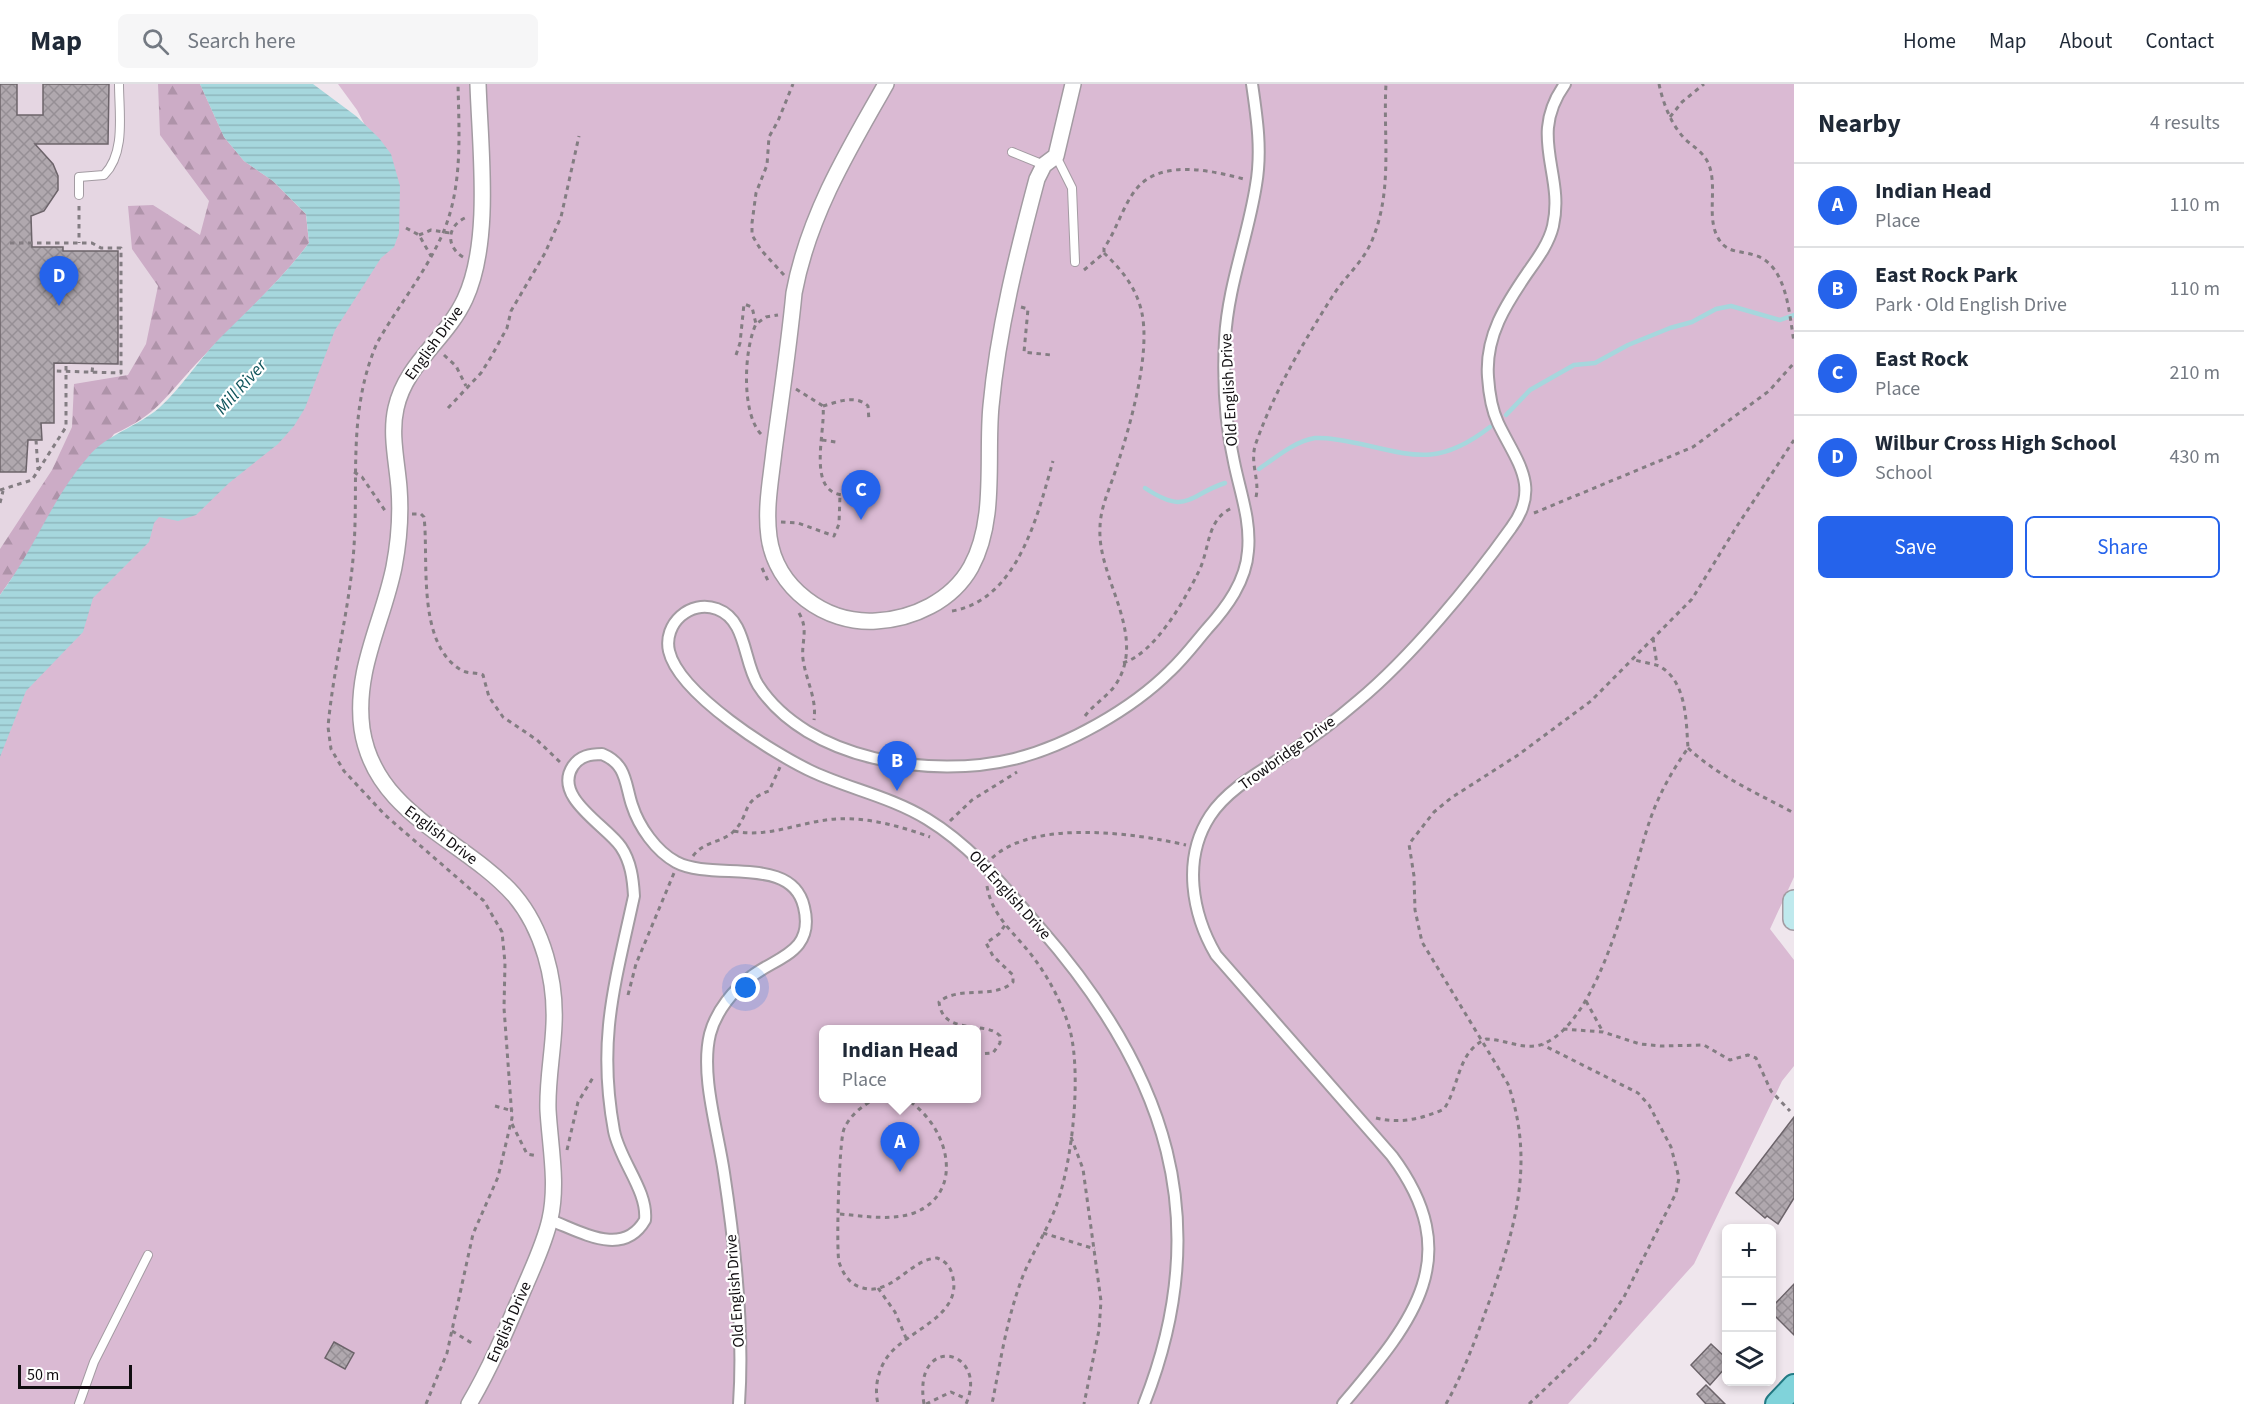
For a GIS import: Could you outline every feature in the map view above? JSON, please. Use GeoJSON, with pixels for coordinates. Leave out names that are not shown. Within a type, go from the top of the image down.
{"type":"FeatureCollection","features":[{"type":"Feature","properties":{"kind":"main road"},"geometry":{"type":"LineString","coordinates":[[1794,901],[1794,919]]}},
{"type":"Feature","properties":{"kind":"main road"},"geometry":{"type":"LineString","coordinates":[[1777,1404],[1794,1386]]}},
{"type":"Feature","properties":{"kind":"street","name":"English Drive"},"geometry":{"type":"LineString","coordinates":[[469,1404],[503,1339],[550,1220],[553,1178],[548,1095],[554,1005],[543,949],[530,919],[506,887],[489,871],[413,816],[386,787],[369,756],[362,728],[360,701],[363,671],[394,568],[399,534],[400,506],[394,435],[396,407],[406,379],[454,318],[464,300],[476,259],[482,165],[478,84]]}},
{"type":"Feature","properties":{"kind":"street"},"geometry":{"type":"LineString","coordinates":[[886,84],[831,183],[808,239],[796,280],[767,502],[767,524],[771,549],[785,578],[810,602],[837,615],[877,621],[920,612],[933,605],[955,586],[971,567],[981,538],[988,493],[991,407],[998,351],[1037,179],[1050,160],[1073,84]]}},
{"type":"Feature","properties":{"kind":"street","name":"Old English Drive"},"geometry":{"type":"LineString","coordinates":[[1144,1404],[1173,1309],[1178,1275],[1178,1205],[1173,1169],[1163,1133],[1132,1061],[1101,1006],[1053,942],[988,869],[943,830],[887,799],[800,765],[751,736],[718,711],[686,682],[671,658],[668,637],[677,619],[687,610],[698,607],[720,610],[731,618],[739,629],[749,668],[767,697],[811,732],[860,753],[883,760],[936,767],[990,764],[1040,752],[1075,736],[1111,715],[1167,675],[1219,616],[1236,590],[1245,569],[1249,533],[1245,503],[1231,446],[1225,347],[1231,284],[1257,182],[1259,139],[1252,84]]}},
{"type":"Feature","properties":{"kind":"street","name":"Trowbridge Drive"},"geometry":{"type":"LineString","coordinates":[[1343,1404],[1411,1315],[1426,1279],[1429,1260],[1427,1225],[1414,1189],[1398,1164],[1354,1110],[1216,955],[1203,932],[1197,913],[1193,878],[1197,848],[1209,817],[1219,804],[1246,781],[1318,733],[1384,677],[1494,551],[1520,513],[1526,487],[1524,474],[1492,407],[1487,358],[1496,325],[1538,258],[1553,225],[1553,185],[1547,146],[1547,125],[1550,111],[1565,84]]}},
{"type":"Feature","properties":{"kind":"street","name":"Old English Drive"},"geometry":{"type":"LineString","coordinates":[[570,771],[578,760],[594,754],[602,754],[615,761],[625,776],[631,803],[641,824],[657,846],[679,863],[722,872],[763,873],[777,876],[794,887],[804,905],[802,935],[790,954],[753,975],[731,996],[716,1018],[708,1049],[709,1084],[734,1251],[739,1404]]}},
{"type":"Feature","properties":{"kind":"street"},"geometry":{"type":"LineString","coordinates":[[550,1220],[597,1238],[617,1241],[639,1230],[645,1220],[646,1209],[644,1199],[621,1156],[615,1135],[606,1063],[610,1001],[634,896],[633,881],[622,848],[574,799],[570,789],[570,771]]}},
{"type":"Feature","properties":{"kind":"lane"},"geometry":{"type":"LineString","coordinates":[[79,195],[79,177],[104,175],[114,161],[119,133],[119,84]]}},
{"type":"Feature","properties":{"kind":"lane"},"geometry":{"type":"LineString","coordinates":[[1012,152],[1050,160],[1072,189],[1075,262]]}},
{"type":"Feature","properties":{"kind":"lane"},"geometry":{"type":"LineString","coordinates":[[79,1404],[94,1362],[148,1254]]}},
{"type":"Feature","properties":{"kind":"path"},"geometry":{"type":"LineString","coordinates":[[426,1404],[447,1353],[473,1234],[498,1177],[511,1123],[513,1111],[504,1008],[505,963],[499,925],[484,901],[385,815],[337,763],[328,738],[333,681],[353,559],[357,417],[369,361],[393,314],[431,256],[444,231],[454,193],[459,158],[458,84]]}},
{"type":"Feature","properties":{"kind":"path"},"geometry":{"type":"LineString","coordinates":[[793,84],[768,137],[767,165],[756,193],[751,230],[768,260],[785,275],[796,280]]}},
{"type":"Feature","properties":{"kind":"path"},"geometry":{"type":"LineString","coordinates":[[1123,663],[1142,654],[1160,634],[1199,571],[1213,522],[1220,514],[1256,496],[1253,469],[1255,444],[1304,341],[1342,281],[1359,265],[1373,238],[1385,194],[1386,84]]}},
{"type":"Feature","properties":{"kind":"path"},"geometry":{"type":"LineString","coordinates":[[1659,84],[1670,117],[1682,136],[1702,152],[1708,161],[1713,186],[1713,219],[1721,242],[1728,249],[1767,261],[1780,279],[1794,342]]}},
{"type":"Feature","properties":{"kind":"path"},"geometry":{"type":"LineString","coordinates":[[1670,117],[1682,102],[1704,84]]}},
{"type":"Feature","properties":{"kind":"path"},"geometry":{"type":"LineString","coordinates":[[448,408],[481,373],[495,351],[507,328],[511,311],[545,253],[561,217],[579,136]]}},
{"type":"Feature","properties":{"kind":"path"},"geometry":{"type":"LineString","coordinates":[[1092,263],[1104,253],[1104,248],[1138,187],[1149,179],[1177,171],[1204,169],[1257,182]]}},
{"type":"Feature","properties":{"kind":"path"},"geometry":{"type":"LineString","coordinates":[[79,195],[79,243]]}},
{"type":"Feature","properties":{"kind":"path"},"geometry":{"type":"LineString","coordinates":[[476,259],[464,257],[455,251],[450,240],[450,233],[459,220],[480,217]]}},
{"type":"Feature","properties":{"kind":"path"},"geometry":{"type":"LineString","coordinates":[[406,228],[419,235],[431,256]]}},
{"type":"Feature","properties":{"kind":"path"},"geometry":{"type":"LineString","coordinates":[[746,230],[751,230]]}},
{"type":"Feature","properties":{"kind":"path"},"geometry":{"type":"LineString","coordinates":[[419,235],[431,231],[450,233]]}},
{"type":"Feature","properties":{"kind":"path"},"geometry":{"type":"LineString","coordinates":[[10,243],[79,243],[121,248],[121,373],[54,371]]}},
{"type":"Feature","properties":{"kind":"path"},"geometry":{"type":"LineString","coordinates":[[1075,736],[1092,706],[1113,687],[1123,663],[1123,617],[1102,554],[1100,527],[1134,411],[1141,361],[1143,317],[1138,299],[1126,276],[1104,253]]}},
{"type":"Feature","properties":{"kind":"path"},"geometry":{"type":"LineString","coordinates":[[736,355],[741,343],[744,304],[752,307],[756,324],[750,341],[746,391],[752,424],[764,437]]}},
{"type":"Feature","properties":{"kind":"path"},"geometry":{"type":"LineString","coordinates":[[1026,308],[1024,352],[1051,355]]}},
{"type":"Feature","properties":{"kind":"path"},"geometry":{"type":"LineString","coordinates":[[756,324],[771,316],[792,315]]}},
{"type":"Feature","properties":{"kind":"path"},"geometry":{"type":"LineString","coordinates":[[430,346],[456,366],[467,387]]}},
{"type":"Feature","properties":{"kind":"path"},"geometry":{"type":"LineString","coordinates":[[0,503],[1,491],[32,480],[66,427],[66,363]]}},
{"type":"Feature","properties":{"kind":"path"},"geometry":{"type":"LineString","coordinates":[[1520,513],[1544,510],[1693,447],[1768,391],[1794,363]]}},
{"type":"Feature","properties":{"kind":"path"},"geometry":{"type":"LineString","coordinates":[[93,364],[93,372]]}},
{"type":"Feature","properties":{"kind":"path"},"geometry":{"type":"LineString","coordinates":[[782,386],[800,391],[823,406],[852,399],[860,401],[868,406],[869,421]]}},
{"type":"Feature","properties":{"kind":"path"},"geometry":{"type":"LineString","coordinates":[[823,406],[820,478],[829,490],[840,495],[852,494],[860,475]]}},
{"type":"Feature","properties":{"kind":"path"},"geometry":{"type":"LineString","coordinates":[[36,440],[38,470]]}},
{"type":"Feature","properties":{"kind":"path"},"geometry":{"type":"LineString","coordinates":[[1446,1404],[1474,1349],[1509,1245],[1520,1199],[1521,1154],[1513,1099],[1503,1073],[1480,1041],[1422,942],[1415,910],[1414,876],[1409,844],[1434,812],[1568,719],[1611,682],[1700,589],[1737,526],[1794,440]]}},
{"type":"Feature","properties":{"kind":"path"},"geometry":{"type":"LineString","coordinates":[[822,441],[836,442]]}},
{"type":"Feature","properties":{"kind":"path"},"geometry":{"type":"LineString","coordinates":[[933,605],[947,611],[956,610],[975,603],[995,589],[1024,544],[1053,461]]}},
{"type":"Feature","properties":{"kind":"path"},"geometry":{"type":"LineString","coordinates":[[354,472],[362,477],[383,510],[393,514]]}},
{"type":"Feature","properties":{"kind":"path"},"geometry":{"type":"LineString","coordinates":[[798,524],[834,536],[839,524],[840,495]]}},
{"type":"Feature","properties":{"kind":"path"},"geometry":{"type":"LineString","coordinates":[[410,514],[421,514],[424,517],[424,570],[428,605],[445,654],[459,669],[483,675],[489,697],[503,717],[537,740],[570,771]]}},
{"type":"Feature","properties":{"kind":"path"},"geometry":{"type":"LineString","coordinates":[[804,624],[806,638],[803,657],[815,704],[814,723]]}},
{"type":"Feature","properties":{"kind":"path"},"geometry":{"type":"LineString","coordinates":[[1653,638],[1657,665]]}},
{"type":"Feature","properties":{"kind":"path"},"geometry":{"type":"LineString","coordinates":[[1632,659],[1657,665],[1675,682],[1682,698],[1688,748],[1703,762],[1741,786],[1794,813]]}},
{"type":"Feature","properties":{"kind":"path"},"geometry":{"type":"LineString","coordinates":[[1354,1110],[1362,1107],[1377,1118],[1401,1121],[1419,1119],[1444,1108],[1467,1053],[1480,1041],[1494,1039],[1522,1046],[1542,1044],[1563,1029],[1586,1000],[1624,909],[1659,797],[1674,767],[1688,748]]}},
{"type":"Feature","properties":{"kind":"path"},"geometry":{"type":"LineString","coordinates":[[693,856],[706,843],[734,831],[765,832],[844,818],[893,826],[930,837],[939,835],[960,809],[1031,764],[1040,752]]}},
{"type":"Feature","properties":{"kind":"path"},"geometry":{"type":"LineString","coordinates":[[734,831],[752,798],[769,791],[781,764]]}},
{"type":"Feature","properties":{"kind":"path"},"geometry":{"type":"LineString","coordinates":[[992,1404],[1006,1333],[1020,1284],[1061,1192],[1070,1136],[1075,1062],[1068,1022],[1043,970],[996,915],[987,889],[988,869],[1009,844],[1045,836],[1134,836],[1197,848]]}},
{"type":"Feature","properties":{"kind":"path"},"geometry":{"type":"LineString","coordinates":[[625,1006],[636,964],[679,863]]}},
{"type":"Feature","properties":{"kind":"path"},"geometry":{"type":"LineString","coordinates":[[959,1025],[941,1009],[939,1002],[957,995],[1002,988],[1013,982],[1013,975],[993,956],[986,943],[999,934],[1005,925]]}},
{"type":"Feature","properties":{"kind":"path"},"geometry":{"type":"LineString","coordinates":[[1586,1000],[1603,1032]]}},
{"type":"Feature","properties":{"kind":"path"},"geometry":{"type":"LineString","coordinates":[[981,1029],[991,1030],[999,1036],[997,1050],[988,1055],[981,1054]]}},
{"type":"Feature","properties":{"kind":"path"},"geometry":{"type":"LineString","coordinates":[[1563,1029],[1603,1032],[1640,1044],[1704,1045],[1730,1060],[1748,1055],[1756,1058],[1771,1091],[1790,1111]]}},
{"type":"Feature","properties":{"kind":"path"},"geometry":{"type":"LineString","coordinates":[[1529,1404],[1593,1343],[1624,1297],[1676,1193],[1678,1178],[1665,1133],[1657,1117],[1638,1093],[1542,1044]]}},
{"type":"Feature","properties":{"kind":"path"},"geometry":{"type":"LineString","coordinates":[[563,1155],[568,1148],[578,1102],[595,1074]]}},
{"type":"Feature","properties":{"kind":"path"},"geometry":{"type":"LineString","coordinates":[[870,1103],[857,1112],[844,1128],[841,1139],[837,1251],[844,1275],[857,1286],[878,1288],[931,1258],[943,1260],[951,1271],[954,1286],[949,1304],[934,1320],[893,1349],[880,1371],[877,1384],[878,1404]]}},
{"type":"Feature","properties":{"kind":"path"},"geometry":{"type":"LineString","coordinates":[[840,1214],[905,1216],[930,1203],[944,1182],[947,1171],[946,1156],[936,1128],[924,1113],[911,1103]]}},
{"type":"Feature","properties":{"kind":"path"},"geometry":{"type":"LineString","coordinates":[[495,1106],[513,1111]]}},
{"type":"Feature","properties":{"kind":"path"},"geometry":{"type":"LineString","coordinates":[[511,1123],[527,1154],[541,1156]]}},
{"type":"Feature","properties":{"kind":"path"},"geometry":{"type":"LineString","coordinates":[[1070,1136],[1083,1169],[1101,1301],[1100,1330],[1084,1404]]}},
{"type":"Feature","properties":{"kind":"path"},"geometry":{"type":"LineString","coordinates":[[1043,1233],[1095,1249]]}},
{"type":"Feature","properties":{"kind":"path"},"geometry":{"type":"LineString","coordinates":[[878,1288],[895,1312],[906,1338]]}},
{"type":"Feature","properties":{"kind":"path"},"geometry":{"type":"LineString","coordinates":[[452,1331],[475,1345]]}},
{"type":"Feature","properties":{"kind":"path"},"geometry":{"type":"LineString","coordinates":[[966,1404],[968,1399],[971,1388],[969,1372],[965,1364],[952,1356],[933,1361],[924,1370],[922,1379],[925,1404],[951,1392],[968,1399]]}},
{"type":"Feature","properties":{"kind":"shaded area"},"geometry":{"type":"Polygon","coordinates":[[[0,84],[219,84],[305,160],[0,562],[0,84]]]}},
{"type":"Feature","properties":{"kind":"shaded area"},"geometry":{"type":"Polygon","coordinates":[[[338,84],[1794,84],[1794,877],[1770,929],[1794,960],[1794,1066],[1782,1081],[1694,1264],[1568,1404],[0,1404],[0,705],[380,154],[357,110],[338,84]]]}},
{"type":"Feature","properties":{"kind":"green space"},"geometry":{"type":"Polygon","coordinates":[[[158,84],[200,84],[224,137],[244,161],[273,181],[306,214],[309,243],[269,290],[210,349],[160,404],[141,420],[114,434],[0,595],[0,549],[52,470],[72,427],[74,384],[128,375],[146,344],[158,286],[132,249],[128,206],[153,205],[200,235],[209,201],[160,135],[158,84]]]}},
{"type":"Feature","properties":{"kind":"water","name":"Mill River"},"geometry":{"type":"Polygon","coordinates":[[[200,84],[313,84],[356,116],[379,138],[391,154],[400,186],[399,233],[394,247],[381,258],[335,330],[305,408],[294,426],[278,444],[229,483],[196,515],[178,521],[159,517],[154,523],[149,542],[93,598],[83,632],[26,691],[0,757],[0,595],[23,561],[53,507],[88,457],[104,442],[159,408],[211,347],[277,281],[309,243],[306,214],[273,181],[244,161],[224,137],[200,84]]]}},
{"type":"Feature","properties":{"kind":"building"},"geometry":{"type":"Polygon","coordinates":[[[0,84],[17,84],[17,115],[43,115],[43,84],[109,84],[108,144],[35,144],[53,164],[58,176],[58,190],[44,211],[31,216],[32,247],[63,247],[63,251],[118,251],[118,364],[54,363],[54,423],[41,423],[42,440],[28,440],[26,472],[0,472],[0,84]]]}},
{"type":"Feature","properties":{"kind":"building"},"geometry":{"type":"Polygon","coordinates":[[[1794,1117],[1794,1198],[1778,1224],[1767,1216],[1765,1218],[1736,1193],[1794,1117]]]}},
{"type":"Feature","properties":{"kind":"building"},"geometry":{"type":"Polygon","coordinates":[[[1794,1284],[1794,1335],[1776,1317],[1776,1303],[1794,1284]]]}},
{"type":"Feature","properties":{"kind":"building"},"geometry":{"type":"Polygon","coordinates":[[[334,1342],[354,1353],[345,1369],[325,1358],[334,1342]]]}},
{"type":"Feature","properties":{"kind":"building"},"geometry":{"type":"Polygon","coordinates":[[[1711,1344],[1722,1354],[1722,1372],[1710,1385],[1691,1365],[1711,1344]]]}},
{"type":"Feature","properties":{"kind":"building"},"geometry":{"type":"Polygon","coordinates":[[[1706,1385],[1725,1404],[1706,1404],[1697,1394],[1706,1385]]]}},
{"type":"Feature","properties":{"kind":"waterway"},"geometry":{"type":"LineString","coordinates":[[1506,415],[1530,390],[1574,365],[1595,363],[1628,345],[1692,322],[1716,309],[1731,306],[1780,320],[1794,315]]}},
{"type":"Feature","properties":{"kind":"waterway"},"geometry":{"type":"LineString","coordinates":[[1259,469],[1293,446],[1315,438],[1428,455],[1457,448],[1490,427]]}},
{"type":"Feature","properties":{"kind":"waterway"},"geometry":{"type":"LineString","coordinates":[[1145,488],[1170,501],[1179,502],[1225,483]]}},
{"type":"Feature","properties":{"kind":"place","name":"Wilbur Cross High School"},"geometry":{"type":"Point","coordinates":[59,306]}},
{"type":"Feature","properties":{"kind":"place","name":"East Rock"},"geometry":{"type":"Point","coordinates":[861,520]}},
{"type":"Feature","properties":{"kind":"place","name":"East Rock Park"},"geometry":{"type":"Point","coordinates":[897,791]}},
{"type":"Feature","properties":{"kind":"place","name":"Indian Head"},"geometry":{"type":"Point","coordinates":[900,1172]}}]}
